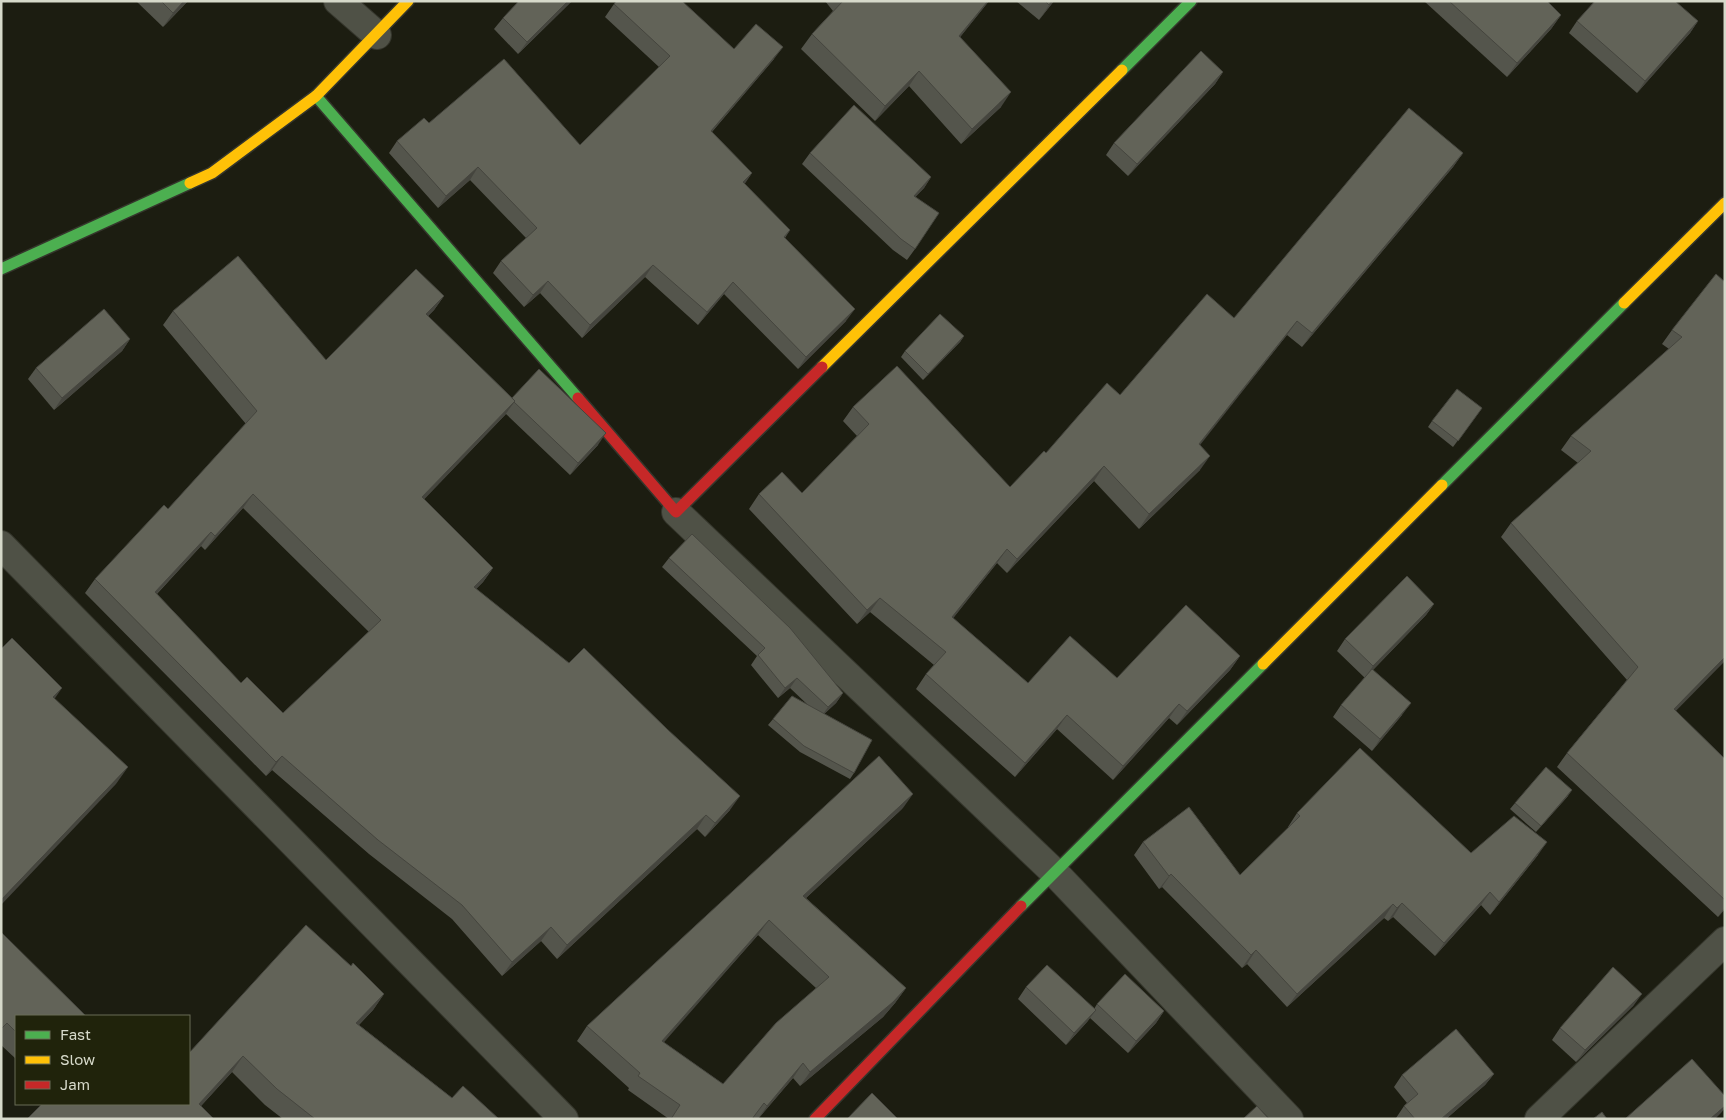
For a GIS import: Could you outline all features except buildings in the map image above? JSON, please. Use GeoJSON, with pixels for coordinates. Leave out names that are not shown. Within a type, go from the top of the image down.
{"type":"FeatureCollection","features":[{"type":"Feature","properties":{"kind":"street"},"geometry":{"type":"LineString","coordinates":[[338,1],[377,35]]}},
{"type":"Feature","properties":{"kind":"street"},"geometry":{"type":"LineString","coordinates":[[1,269],[212,173],[316,96],[408,1]]}},
{"type":"Feature","properties":{"kind":"street"},"geometry":{"type":"LineString","coordinates":[[676,512],[1191,1]]}},
{"type":"Feature","properties":{"kind":"street"},"geometry":{"type":"LineString","coordinates":[[316,96],[676,512],[1054,872],[1289,1119]]}},
{"type":"Feature","properties":{"kind":"street"},"geometry":{"type":"LineString","coordinates":[[815,1119],[1054,872],[1725,203]]}},
{"type":"Feature","properties":{"kind":"street"},"geometry":{"type":"LineString","coordinates":[[1,545],[564,1119]]}},
{"type":"Feature","properties":{"kind":"street"},"geometry":{"type":"LineString","coordinates":[[1539,1119],[1725,941]]}},
{"type":"Feature","properties":{"kind":"traffic: fast"},"geometry":{"type":"LineString","coordinates":[[1122,70],[1191,1]]}},
{"type":"Feature","properties":{"kind":"traffic: fast"},"geometry":{"type":"LineString","coordinates":[[316,96],[578,398]]}},
{"type":"Feature","properties":{"kind":"traffic: fast"},"geometry":{"type":"LineString","coordinates":[[1,269],[190,183]]}},
{"type":"Feature","properties":{"kind":"traffic: fast"},"geometry":{"type":"LineString","coordinates":[[1442,485],[1624,303]]}},
{"type":"Feature","properties":{"kind":"traffic: fast"},"geometry":{"type":"LineString","coordinates":[[1021,906],[1263,664]]}},
{"type":"Feature","properties":{"kind":"traffic: slow"},"geometry":{"type":"LineString","coordinates":[[190,183],[212,173],[316,96],[408,1]]}},
{"type":"Feature","properties":{"kind":"traffic: slow"},"geometry":{"type":"LineString","coordinates":[[822,367],[1122,70]]}},
{"type":"Feature","properties":{"kind":"traffic: slow"},"geometry":{"type":"LineString","coordinates":[[1624,303],[1725,203]]}},
{"type":"Feature","properties":{"kind":"traffic: slow"},"geometry":{"type":"LineString","coordinates":[[1263,664],[1442,485]]}},
{"type":"Feature","properties":{"kind":"traffic: jam"},"geometry":{"type":"LineString","coordinates":[[578,398],[676,512],[822,367]]}},
{"type":"Feature","properties":{"kind":"traffic: jam"},"geometry":{"type":"LineString","coordinates":[[815,1119],[1021,906]]}}]}
